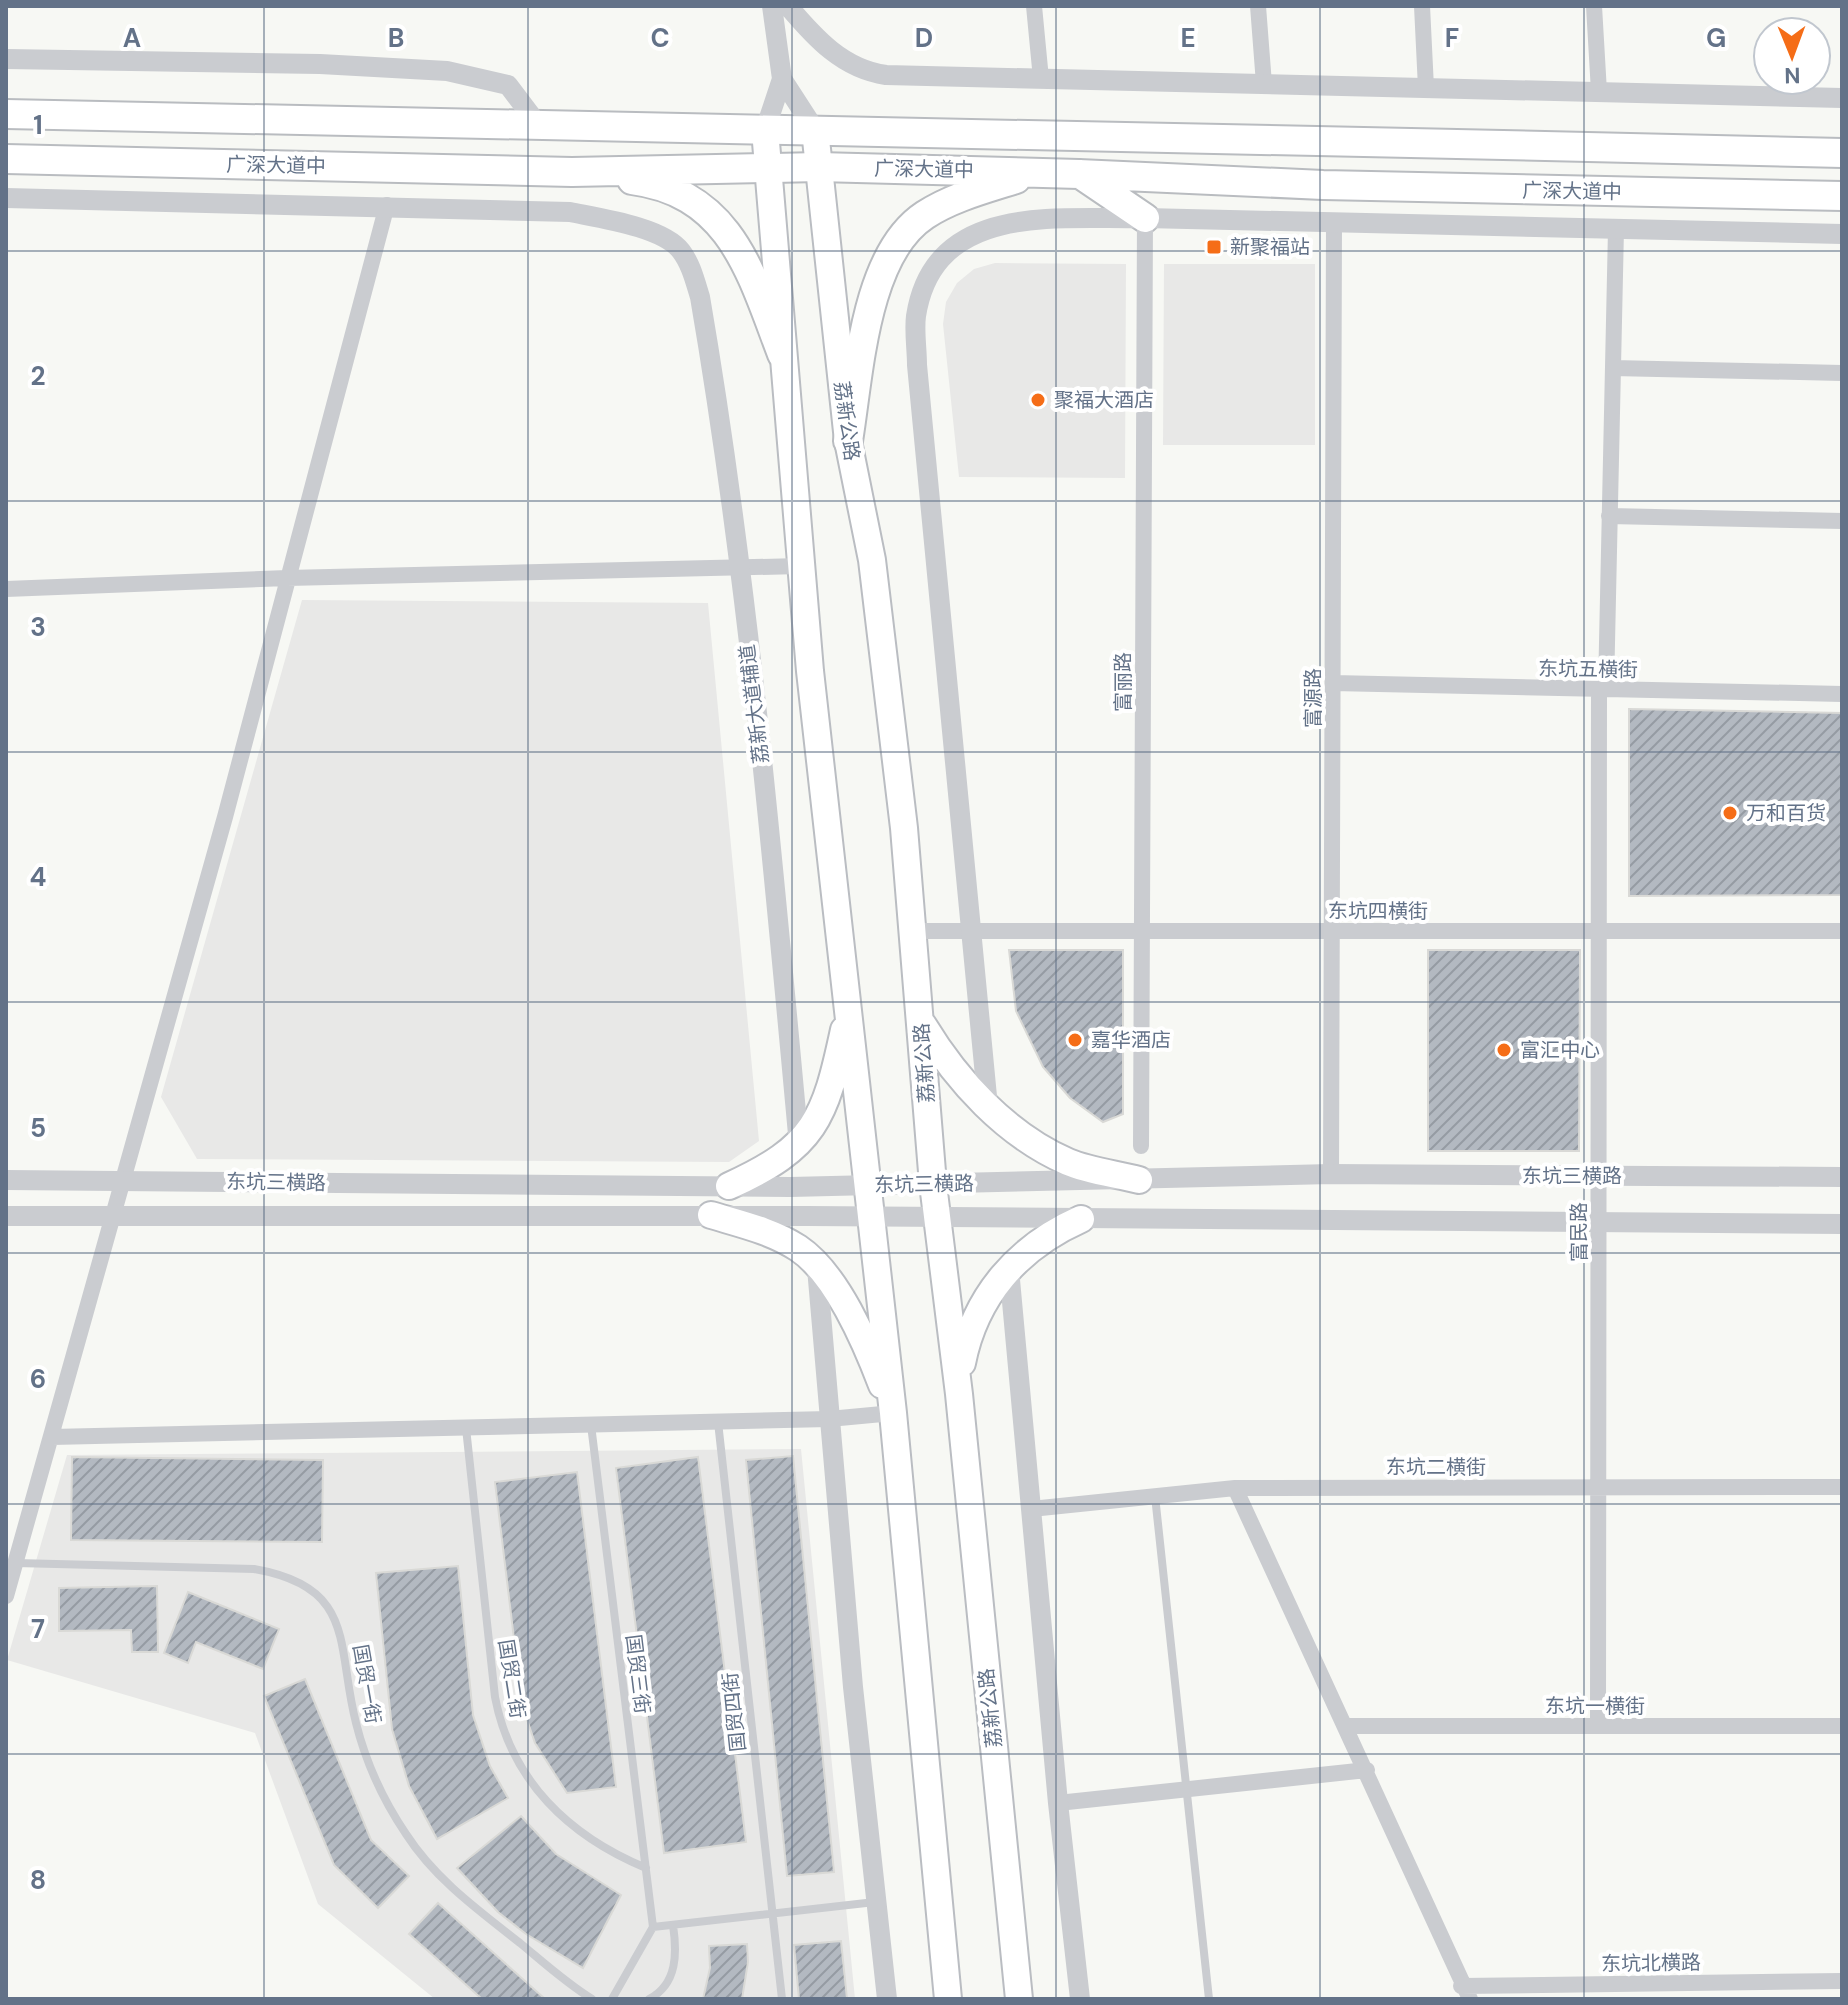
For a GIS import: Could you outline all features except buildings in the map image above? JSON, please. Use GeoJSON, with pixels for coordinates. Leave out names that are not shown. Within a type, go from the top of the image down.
{"type":"FeatureCollection","features":[{"type":"Feature","properties":{"kind":"highway","name":"广深大道中"},"geometry":{"type":"LineString","coordinates":[[6,114],[536,122],[765,130],[1842,153]]}},
{"type":"Feature","properties":{"kind":"highway","name":"广深大道中"},"geometry":{"type":"LineString","coordinates":[[6,159],[572,172],[819,167],[1038,172],[1323,185],[1842,196]]}},
{"type":"Feature","properties":{"kind":"highway"},"geometry":{"type":"LineString","coordinates":[[572,172],[657,183],[707,209],[737,245],[782,354]]}},
{"type":"Feature","properties":{"kind":"highway"},"geometry":{"type":"LineString","coordinates":[[848,441],[874,290],[907,231],[923,217],[953,200],[1038,172]]}},
{"type":"Feature","properties":{"kind":"highway"},"geometry":{"type":"LineString","coordinates":[[1079,174],[1145,218]]}},
{"type":"Feature","properties":{"kind":"main road"},"geometry":{"type":"LineString","coordinates":[[765,130],[800,566],[873,1216],[948,1999]]}},
{"type":"Feature","properties":{"kind":"main road","name":"荔新公路"},"geometry":{"type":"LineString","coordinates":[[815,130],[848,441],[872,560],[913,931],[933,1184],[958,1383],[1019,1999]]}},
{"type":"Feature","properties":{"kind":"main road"},"geometry":{"type":"LineString","coordinates":[[729,1186],[772,1167],[799,1145],[823,1109],[849,1010]]}},
{"type":"Feature","properties":{"kind":"main road"},"geometry":{"type":"LineString","coordinates":[[921,1021],[963,1083],[1035,1144],[1070,1163],[1139,1180]]}},
{"type":"Feature","properties":{"kind":"main road"},"geometry":{"type":"LineString","coordinates":[[711,1215],[772,1234],[801,1250],[854,1321],[893,1413]]}},
{"type":"Feature","properties":{"kind":"main road"},"geometry":{"type":"LineString","coordinates":[[958,1383],[970,1326],[985,1297],[1041,1238],[1081,1219]]}},
{"type":"Feature","properties":{"kind":"street"},"geometry":{"type":"LineString","coordinates":[[772,6],[782,79],[815,130]]}},
{"type":"Feature","properties":{"kind":"street"},"geometry":{"type":"LineString","coordinates":[[788,6],[836,54],[865,72],[1842,98]]}},
{"type":"Feature","properties":{"kind":"street"},"geometry":{"type":"LineString","coordinates":[[1034,6],[1041,79]]}},
{"type":"Feature","properties":{"kind":"street"},"geometry":{"type":"LineString","coordinates":[[1258,6],[1264,84]]}},
{"type":"Feature","properties":{"kind":"street"},"geometry":{"type":"LineString","coordinates":[[1422,6],[1426,88]]}},
{"type":"Feature","properties":{"kind":"street"},"geometry":{"type":"LineString","coordinates":[[1594,6],[1599,92]]}},
{"type":"Feature","properties":{"kind":"street"},"geometry":{"type":"LineString","coordinates":[[6,59],[320,64],[447,71],[508,85],[536,122]]}},
{"type":"Feature","properties":{"kind":"street"},"geometry":{"type":"LineString","coordinates":[[765,130],[782,79]]}},
{"type":"Feature","properties":{"kind":"street"},"geometry":{"type":"LineString","coordinates":[[6,198],[387,205],[225,817],[6,1596]]}},
{"type":"Feature","properties":{"kind":"street","name":"荔新大道辅道"},"geometry":{"type":"LineString","coordinates":[[387,205],[570,212],[660,235],[679,247],[690,265],[711,362],[740,570],[772,850],[799,1145]]}},
{"type":"Feature","properties":{"kind":"street"},"geometry":{"type":"LineString","coordinates":[[988,1107],[917,365],[916,317],[936,260],[956,242],[985,229],[1013,223],[1145,218],[1842,234]]}},
{"type":"Feature","properties":{"kind":"street","name":"富丽路"},"geometry":{"type":"LineString","coordinates":[[1141,1146],[1145,218]]}},
{"type":"Feature","properties":{"kind":"street","name":"富源路"},"geometry":{"type":"LineString","coordinates":[[1331,1174],[1334,223]]}},
{"type":"Feature","properties":{"kind":"street","name":"富民路"},"geometry":{"type":"LineString","coordinates":[[1598,1726],[1599,931],[1602,689],[1616,229]]}},
{"type":"Feature","properties":{"kind":"street"},"geometry":{"type":"LineString","coordinates":[[1613,368],[1842,373]]}},
{"type":"Feature","properties":{"kind":"street"},"geometry":{"type":"LineString","coordinates":[[1609,516],[1842,521]]}},
{"type":"Feature","properties":{"kind":"street"},"geometry":{"type":"LineString","coordinates":[[6,589],[287,578],[740,570],[800,566]]}},
{"type":"Feature","properties":{"kind":"street","name":"东坑五横街"},"geometry":{"type":"LineString","coordinates":[[1333,683],[1842,694]]}},
{"type":"Feature","properties":{"kind":"street","name":"东坑四横街"},"geometry":{"type":"LineString","coordinates":[[913,931],[1842,931]]}},
{"type":"Feature","properties":{"kind":"street","name":"东坑三横路"},"geometry":{"type":"LineString","coordinates":[[6,1180],[729,1186],[1331,1174],[1842,1177]]}},
{"type":"Feature","properties":{"kind":"street","name":"东坑三横路"},"geometry":{"type":"LineString","coordinates":[[6,1216],[711,1215],[1842,1224]]}},
{"type":"Feature","properties":{"kind":"street"},"geometry":{"type":"LineString","coordinates":[[817,1268],[829,1419],[887,1999]]}},
{"type":"Feature","properties":{"kind":"street"},"geometry":{"type":"LineString","coordinates":[[1009,1269],[1058,1803],[1080,1999]]}},
{"type":"Feature","properties":{"kind":"street"},"geometry":{"type":"LineString","coordinates":[[52,1437],[829,1419],[893,1413]]}},
{"type":"Feature","properties":{"kind":"street","name":"东坑二横街"},"geometry":{"type":"LineString","coordinates":[[1031,1509],[1235,1488],[1842,1487]]}},
{"type":"Feature","properties":{"kind":"street"},"geometry":{"type":"LineString","coordinates":[[1235,1488],[1347,1726],[1466,1992]]}},
{"type":"Feature","properties":{"kind":"street","name":"东坑一横街"},"geometry":{"type":"LineString","coordinates":[[1347,1726],[1842,1726]]}},
{"type":"Feature","properties":{"kind":"street"},"geometry":{"type":"LineString","coordinates":[[1058,1803],[1367,1770]]}},
{"type":"Feature","properties":{"kind":"street","name":"东坑北横路"},"geometry":{"type":"LineString","coordinates":[[1466,1992],[1842,1981]]}},
{"type":"Feature","properties":{"kind":"lane","name":"国贸四街"},"geometry":{"type":"LineString","coordinates":[[718,1422],[782,1999]]}},
{"type":"Feature","properties":{"kind":"lane","name":"国贸三街"},"geometry":{"type":"LineString","coordinates":[[591,1425],[653,1927]]}},
{"type":"Feature","properties":{"kind":"lane","name":"国贸二街"},"geometry":{"type":"LineString","coordinates":[[466,1428],[495,1697],[505,1736],[524,1774],[552,1808],[596,1843],[646,1868]]}},
{"type":"Feature","properties":{"kind":"lane"},"geometry":{"type":"LineString","coordinates":[[1155,1496],[1209,1999]]}},
{"type":"Feature","properties":{"kind":"lane","name":"国贸一街"},"geometry":{"type":"LineString","coordinates":[[16,1563],[254,1569],[283,1574],[308,1587],[329,1607],[342,1633],[350,1693],[365,1753],[407,1837],[448,1885],[592,1999]]}},
{"type":"Feature","properties":{"kind":"lane"},"geometry":{"type":"LineString","coordinates":[[612,1999],[653,1927],[877,1902]]}},
{"type":"Feature","properties":{"kind":"lane"},"geometry":{"type":"LineString","coordinates":[[649,1999],[668,1981],[675,1963],[673,1925]]}},
{"type":"Feature","properties":{"kind":"shaded area","name":"聚福大酒店"},"geometry":{"type":"Polygon","coordinates":[[[995,263],[1126,264],[1125,478],[959,477],[943,324],[946,302],[957,283],[974,269],[995,263]]]}},
{"type":"Feature","properties":{"kind":"shaded area"},"geometry":{"type":"Polygon","coordinates":[[[1164,264],[1315,264],[1315,445],[1163,445],[1164,264]]]}},
{"type":"Feature","properties":{"kind":"shaded area"},"geometry":{"type":"Polygon","coordinates":[[[302,600],[708,603],[759,1141],[729,1162],[197,1159],[161,1097],[302,600]]]}},
{"type":"Feature","properties":{"kind":"shaded area"},"geometry":{"type":"Polygon","coordinates":[[[801,1449],[855,1999],[435,1999],[318,1904],[255,1733],[7,1660],[67,1455],[801,1449]]]}},
{"type":"Feature","properties":{"kind":"place","name":"新聚福站"},"geometry":{"type":"Point","coordinates":[1214,247]}},
{"type":"Feature","properties":{"kind":"place","name":"聚福大酒店"},"geometry":{"type":"Point","coordinates":[1038,400]}},
{"type":"Feature","properties":{"kind":"place","name":"万和百货"},"geometry":{"type":"Point","coordinates":[1730,813]}},
{"type":"Feature","properties":{"kind":"place","name":"嘉华酒店"},"geometry":{"type":"Point","coordinates":[1075,1040]}},
{"type":"Feature","properties":{"kind":"place","name":"富汇中心"},"geometry":{"type":"Point","coordinates":[1504,1050]}}]}
